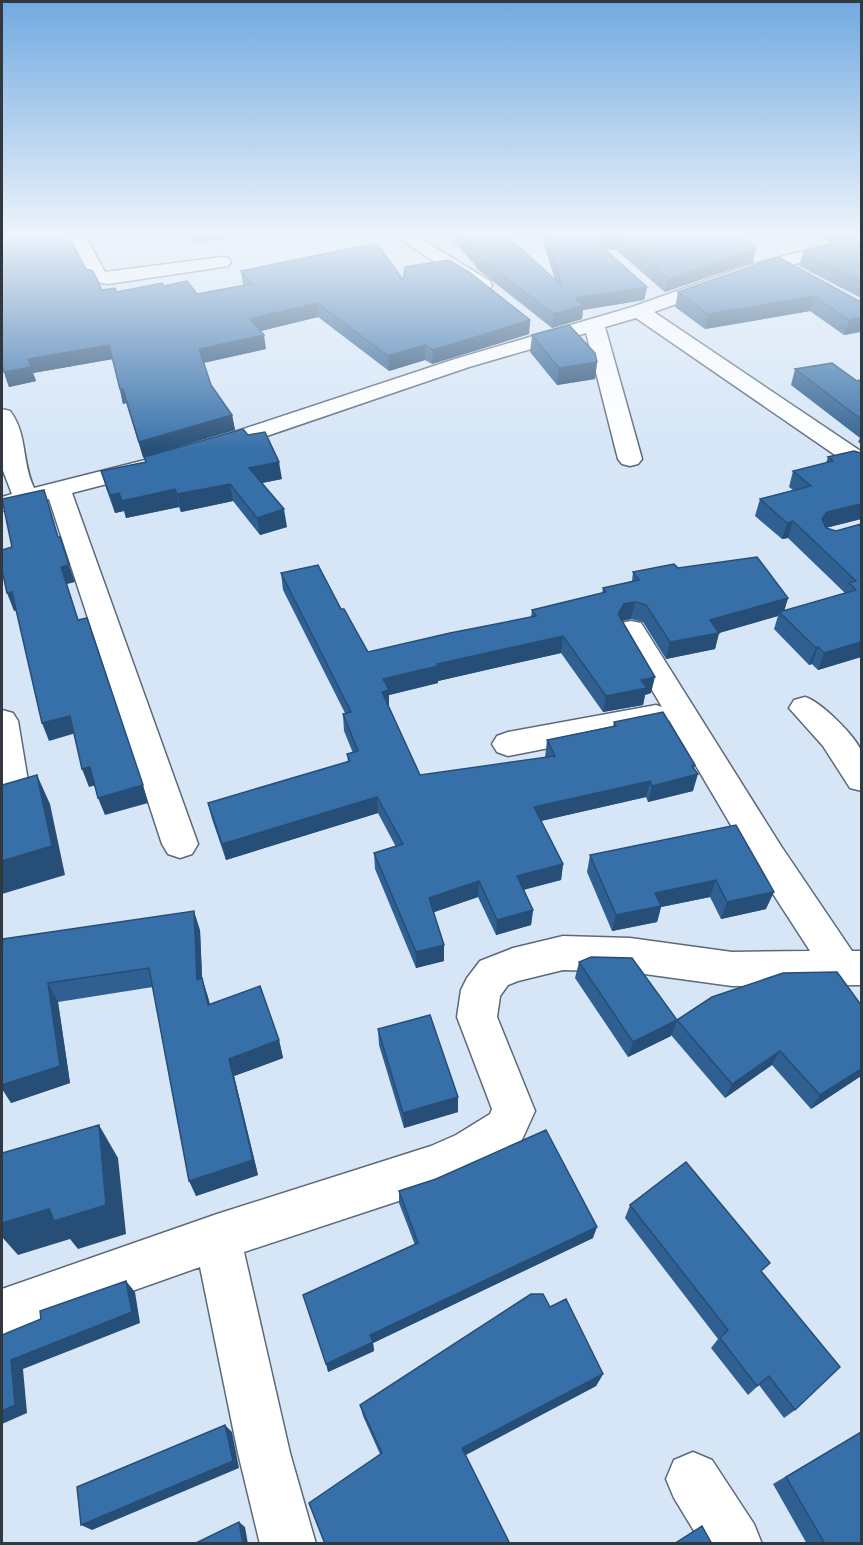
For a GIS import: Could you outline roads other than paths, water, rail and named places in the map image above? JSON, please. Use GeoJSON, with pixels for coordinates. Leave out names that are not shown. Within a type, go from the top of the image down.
{"type":"FeatureCollection","features":[{"type":"Feature","properties":{"kind":"street"},"geometry":{"type":"LineString","coordinates":[[186,455],[462,363],[594,325],[639,311],[643,307]]}},
{"type":"Feature","properties":{"kind":"street"},"geometry":{"type":"LineString","coordinates":[[639,311],[781,406],[861,463]]}},
{"type":"Feature","properties":{"kind":"street"},"geometry":{"type":"LineString","coordinates":[[532,323],[550,338]]}},
{"type":"Feature","properties":{"kind":"street"},"geometry":{"type":"LineString","coordinates":[[594,325],[630,459]]}},
{"type":"Feature","properties":{"kind":"street"},"geometry":{"type":"LineString","coordinates":[[2,416],[9,423],[14,467],[26,498]]}},
{"type":"Feature","properties":{"kind":"street"},"geometry":{"type":"LineString","coordinates":[[2,504],[164,461]]}},
{"type":"Feature","properties":{"kind":"street"},"geometry":{"type":"LineString","coordinates":[[58,490],[180,844]]}},
{"type":"Feature","properties":{"kind":"street"},"geometry":{"type":"LineString","coordinates":[[631,630],[768,856],[851,967]]}},
{"type":"Feature","properties":{"kind":"street"},"geometry":{"type":"LineString","coordinates":[[805,708],[834,738],[861,779]]}},
{"type":"Feature","properties":{"kind":"street"},"geometry":{"type":"LineString","coordinates":[[508,744],[682,711]]}},
{"type":"Feature","properties":{"kind":"street"},"geometry":{"type":"LineString","coordinates":[[2,722],[11,781]]}},
{"type":"Feature","properties":{"kind":"street"},"geometry":{"type":"LineString","coordinates":[[2,1313],[217,1237],[435,1167],[472,1150],[505,1130],[514,1111],[477,1017],[481,990],[494,973],[513,964],[562,953],[630,955],[732,969],[851,967]]}},
{"type":"Feature","properties":{"kind":"street"},"geometry":{"type":"LineString","coordinates":[[217,1237],[264,1453],[288,1544]]}},
{"type":"Feature","properties":{"kind":"street"},"geometry":{"type":"LineString","coordinates":[[693,1479],[734,1544]]}}]}
